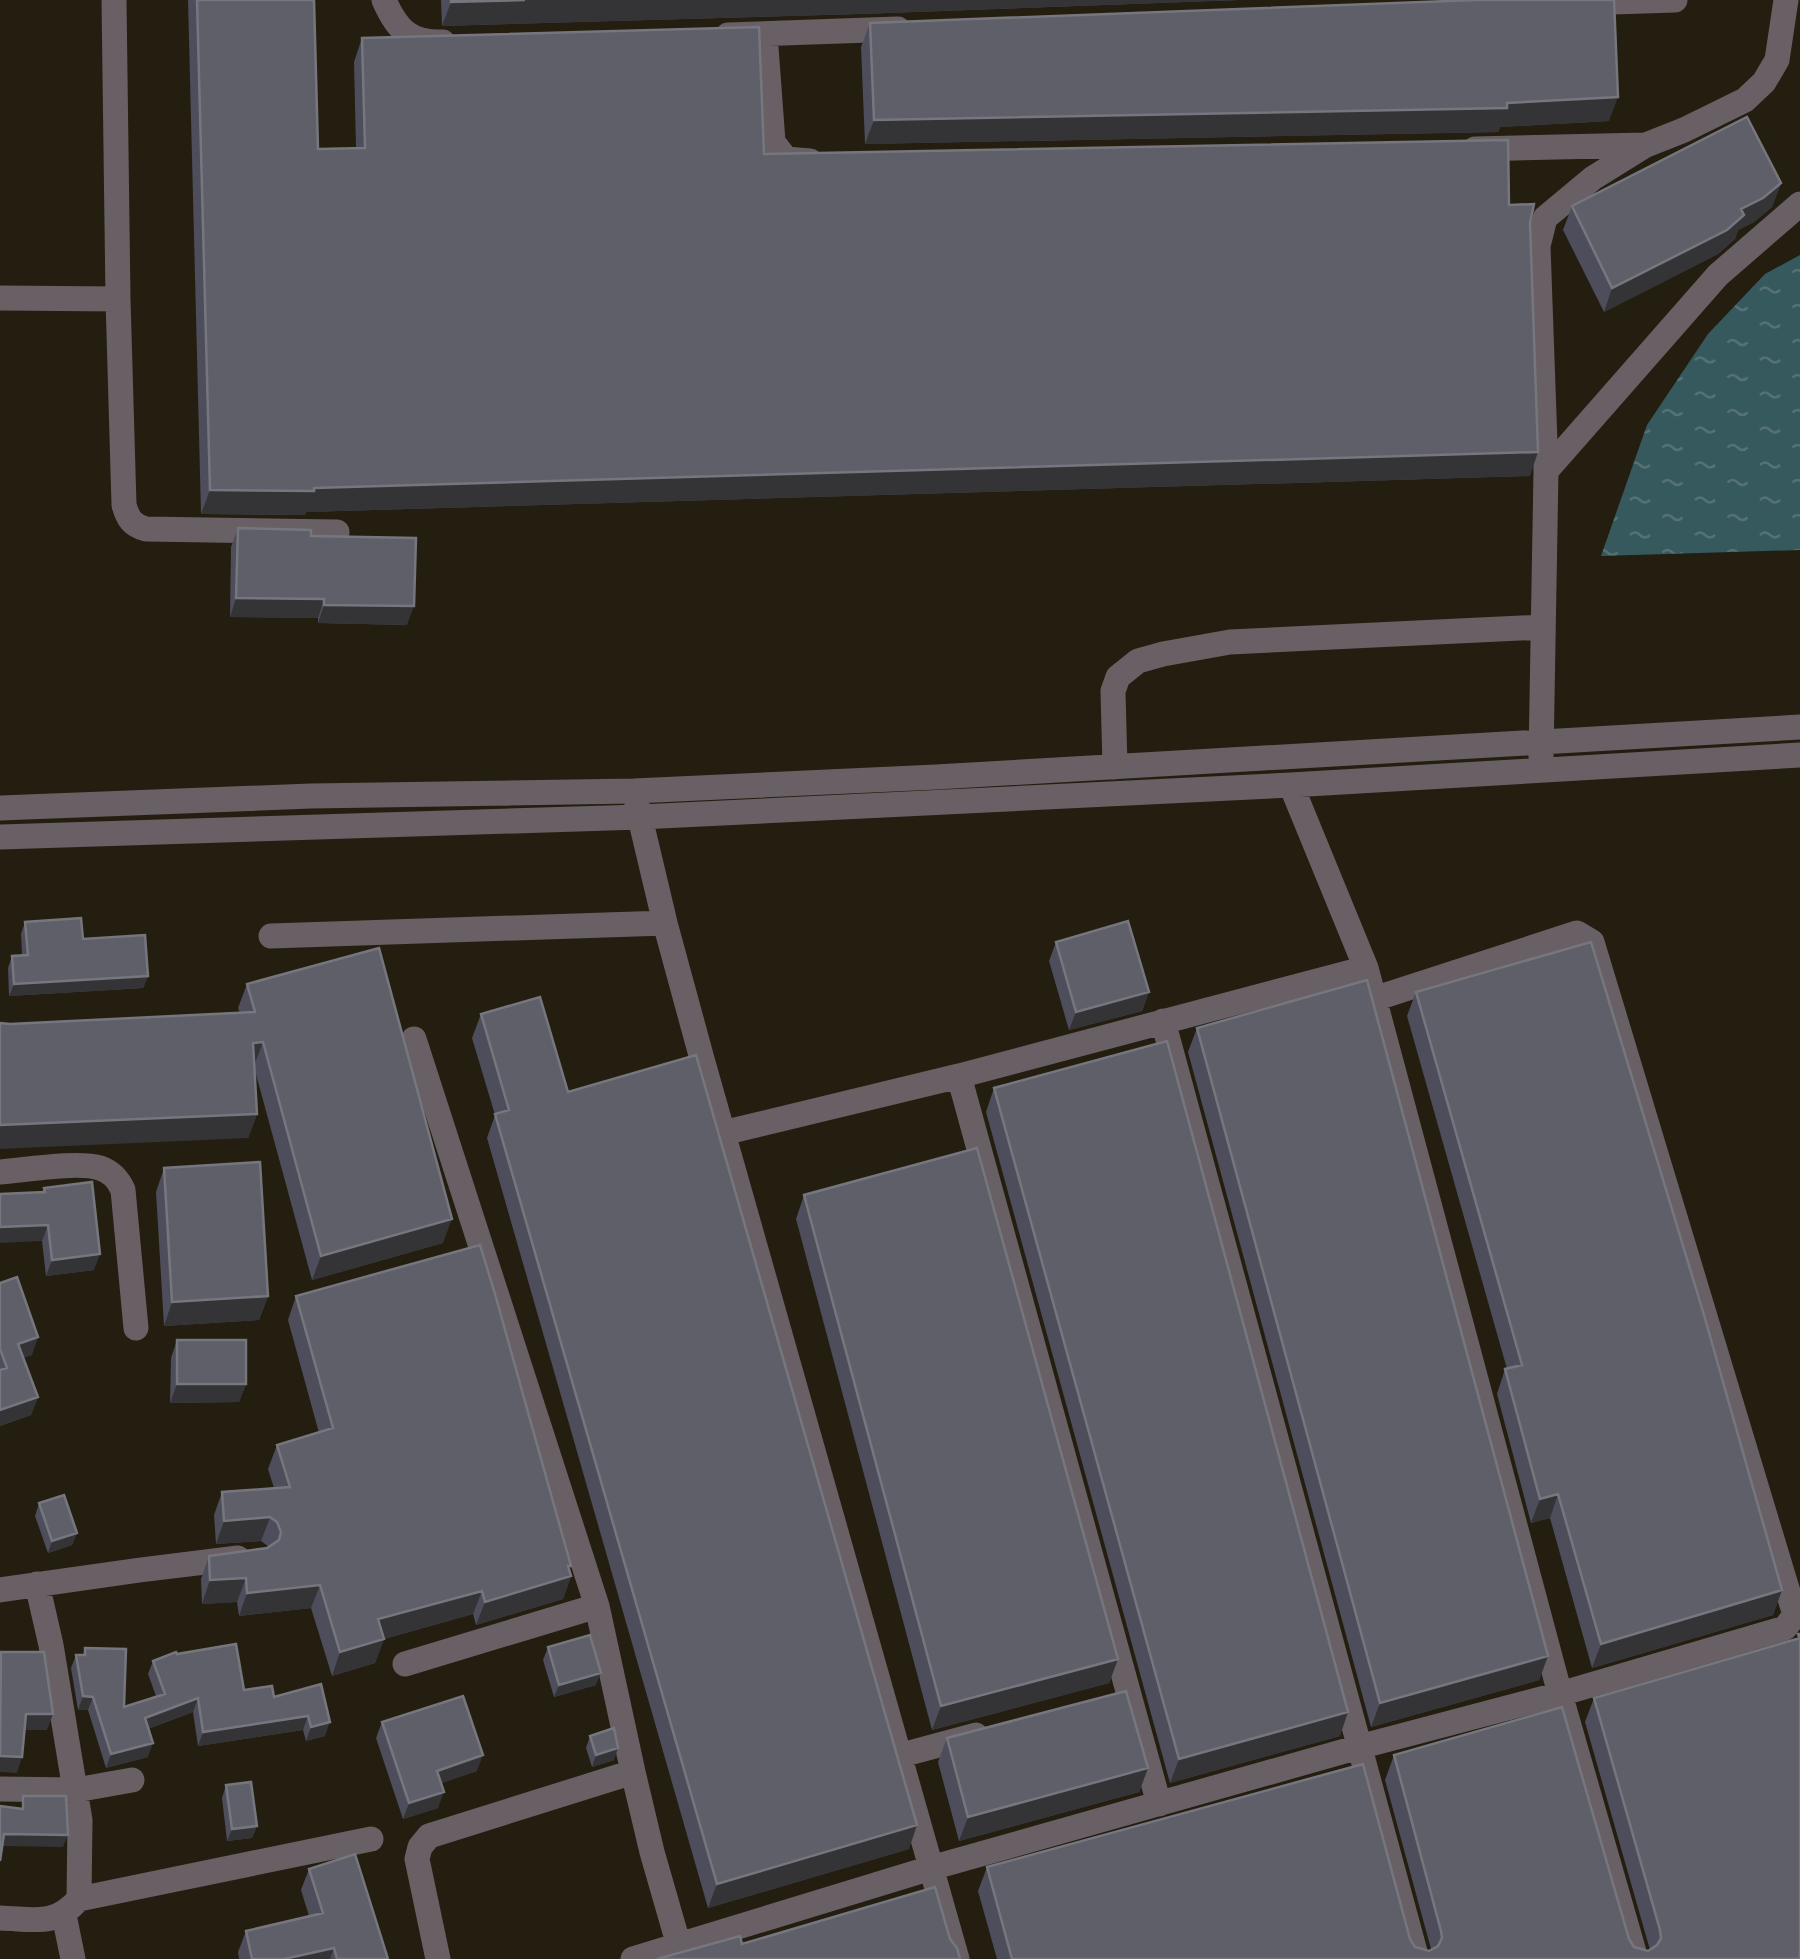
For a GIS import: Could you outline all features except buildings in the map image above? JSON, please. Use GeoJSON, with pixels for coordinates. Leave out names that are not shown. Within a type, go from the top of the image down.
{"type":"FeatureCollection","features":[{"type":"Feature","properties":{"kind":"street"},"geometry":{"type":"LineString","coordinates":[[114,0],[118,300],[124,505],[128,518],[135,526],[146,529],[336,532]]}},
{"type":"Feature","properties":{"kind":"street"},"geometry":{"type":"LineString","coordinates":[[384,0],[400,28],[421,43],[470,42]]}},
{"type":"Feature","properties":{"kind":"street"},"geometry":{"type":"LineString","coordinates":[[1557,4],[1676,0]]}},
{"type":"Feature","properties":{"kind":"street"},"geometry":{"type":"LineString","coordinates":[[1540,769],[1546,471],[1538,246],[1545,218],[1593,178],[1646,145],[1745,100],[1764,82],[1777,60],[1786,0]]}},
{"type":"Feature","properties":{"kind":"street"},"geometry":{"type":"LineString","coordinates":[[709,35],[924,28]]}},
{"type":"Feature","properties":{"kind":"street"},"geometry":{"type":"LineString","coordinates":[[766,34],[773,142],[786,159],[837,161]]}},
{"type":"Feature","properties":{"kind":"street"},"geometry":{"type":"LineString","coordinates":[[1449,149],[1646,145]]}},
{"type":"Feature","properties":{"kind":"street"},"geometry":{"type":"LineString","coordinates":[[1546,471],[1718,274],[1800,204]]}},
{"type":"Feature","properties":{"kind":"street"},"geometry":{"type":"LineString","coordinates":[[0,298],[118,300]]}},
{"type":"Feature","properties":{"kind":"street"},"geometry":{"type":"LineString","coordinates":[[1116,766],[1113,691],[1118,677],[1138,661],[1230,642],[1543,627]]}},
{"type":"Feature","properties":{"kind":"street"},"geometry":{"type":"LineString","coordinates":[[0,808],[936,778],[1800,727]]}},
{"type":"Feature","properties":{"kind":"street"},"geometry":{"type":"LineString","coordinates":[[0,837],[640,817],[1292,786],[1800,755]]}},
{"type":"Feature","properties":{"kind":"street"},"geometry":{"type":"LineString","coordinates":[[1292,786],[1366,968],[1560,1694],[1636,1959]]}},
{"type":"Feature","properties":{"kind":"street"},"geometry":{"type":"LineString","coordinates":[[634,790],[665,923],[723,1133],[957,1959]]}},
{"type":"Feature","properties":{"kind":"street"},"geometry":{"type":"LineString","coordinates":[[271,936],[665,923]]}},
{"type":"Feature","properties":{"kind":"street"},"geometry":{"type":"LineString","coordinates":[[633,1959],[930,1868],[1785,1628],[1795,1616],[1592,942],[1578,932],[1374,999]]}},
{"type":"Feature","properties":{"kind":"street"},"geometry":{"type":"LineString","coordinates":[[723,1133],[959,1076],[1366,968]]}},
{"type":"Feature","properties":{"kind":"street"},"geometry":{"type":"LineString","coordinates":[[1162,1021],[1417,1959]]}},
{"type":"Feature","properties":{"kind":"street"},"geometry":{"type":"LineString","coordinates":[[414,1038],[473,1252],[597,1606],[652,1852],[679,1946]]}},
{"type":"Feature","properties":{"kind":"street"},"geometry":{"type":"LineString","coordinates":[[959,1076],[1120,1698],[1159,1804]]}},
{"type":"Feature","properties":{"kind":"street"},"geometry":{"type":"LineString","coordinates":[[0,1172],[86,1166],[102,1168],[116,1177],[123,1190],[136,1328]]}},
{"type":"Feature","properties":{"kind":"street"},"geometry":{"type":"LineString","coordinates":[[0,1590],[256,1556]]}},
{"type":"Feature","properties":{"kind":"street"},"geometry":{"type":"LineString","coordinates":[[37,1584],[52,1646],[80,1820],[72,1907],[73,1959]]}},
{"type":"Feature","properties":{"kind":"street"},"geometry":{"type":"LineString","coordinates":[[405,1664],[597,1606]]}},
{"type":"Feature","properties":{"kind":"street"},"geometry":{"type":"LineString","coordinates":[[898,1756],[994,1730]]}},
{"type":"Feature","properties":{"kind":"street"},"geometry":{"type":"LineString","coordinates":[[438,1959],[416,1859],[430,1836],[633,1772]]}},
{"type":"Feature","properties":{"kind":"street"},"geometry":{"type":"LineString","coordinates":[[0,1789],[76,1790],[132,1780]]}},
{"type":"Feature","properties":{"kind":"street"},"geometry":{"type":"LineString","coordinates":[[0,1918],[48,1919],[72,1907],[371,1839]]}},
{"type":"Feature","properties":{"kind":"water"},"geometry":{"type":"Polygon","coordinates":[[[1800,255],[1800,550],[1601,556],[1647,425],[1708,334],[1765,274],[1800,255]]]}}]}
